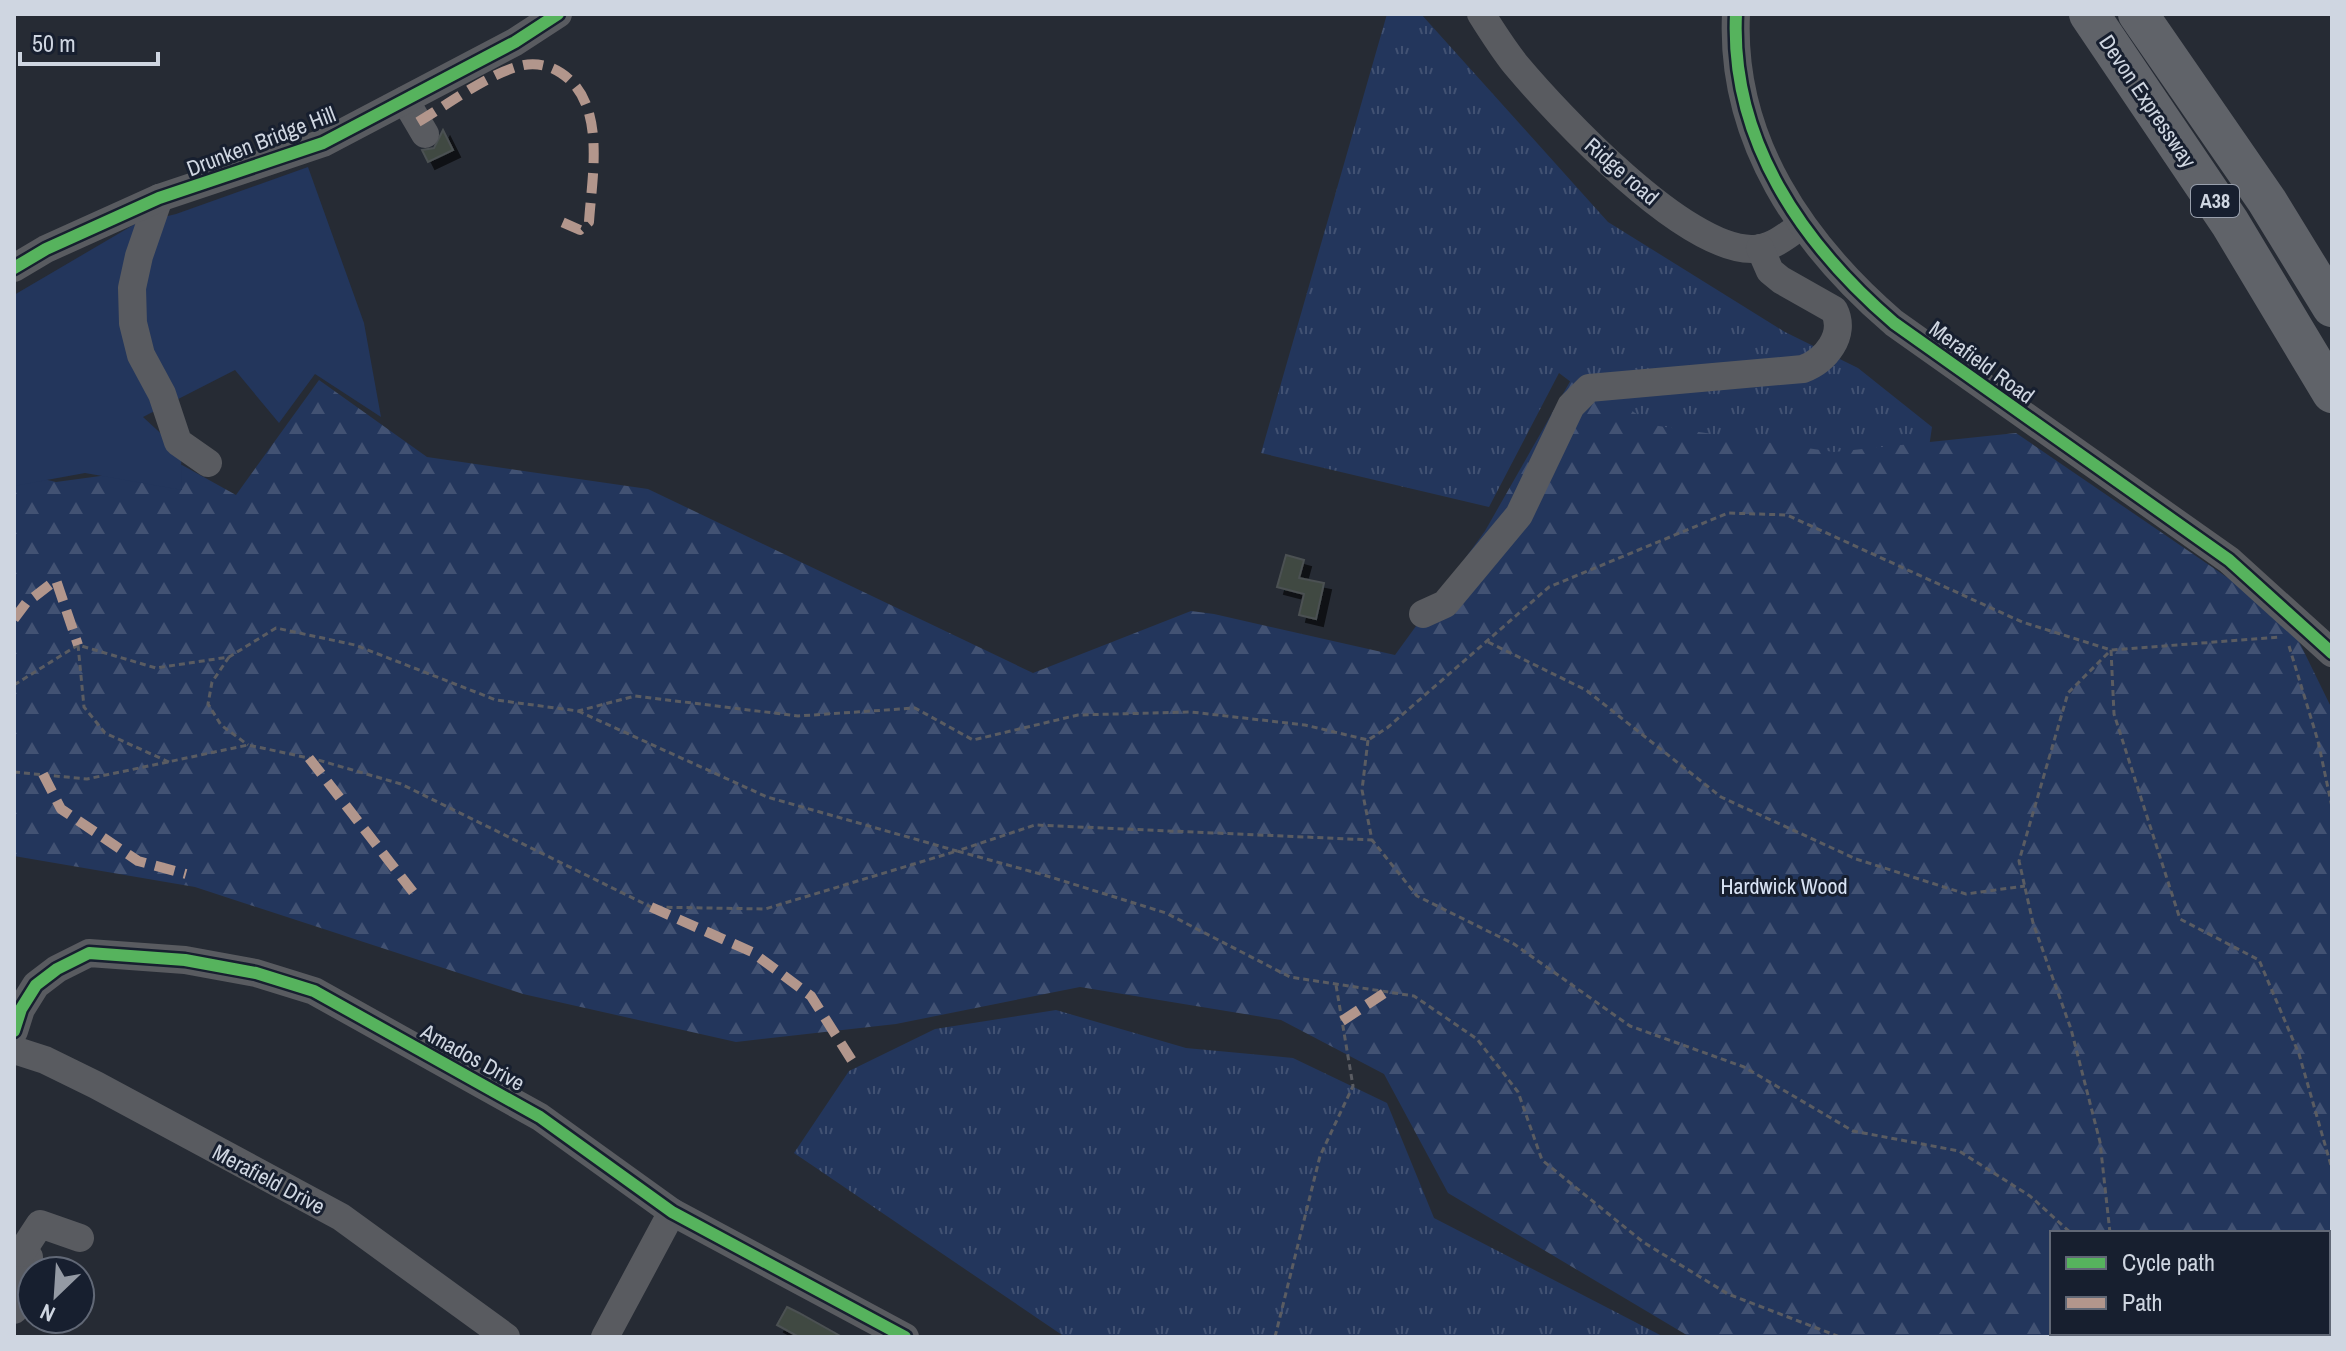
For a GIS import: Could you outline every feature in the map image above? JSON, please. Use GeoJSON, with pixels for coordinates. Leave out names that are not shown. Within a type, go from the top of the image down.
{"type":"FeatureCollection","features":[{"type":"Feature","properties":{"kind":"highway","name":"Devon Expressway"},"geometry":{"type":"LineString","coordinates":[[2089,14],[2230,223],[2332,393]]}},
{"type":"Feature","properties":{"kind":"highway","name":"Devon Expressway"},"geometry":{"type":"LineString","coordinates":[[2138,14],[2267,201],[2332,307]]}},
{"type":"Feature","properties":{"kind":"street","name":"Drunken Bridge Hill"},"geometry":{"type":"LineString","coordinates":[[14,268],[46,249],[159,198],[323,143],[515,42],[558,14]]}},
{"type":"Feature","properties":{"kind":"street","name":"Ridge road"},"geometry":{"type":"LineString","coordinates":[[1481,14],[1514,63],[1584,140],[1653,199],[1720,242],[1738,248],[1760,248]]}},
{"type":"Feature","properties":{"kind":"street","name":"Merafield Road"},"geometry":{"type":"LineString","coordinates":[[1736,14],[1741,84],[1752,129],[1767,169],[1802,225],[1858,293],[1894,323],[2229,560],[2332,653]]}},
{"type":"Feature","properties":{"kind":"street"},"geometry":{"type":"LineString","coordinates":[[405,100],[425,134]]}},
{"type":"Feature","properties":{"kind":"street"},"geometry":{"type":"LineString","coordinates":[[159,198],[139,256],[132,288],[133,323],[141,355],[162,394],[178,442],[208,463]]}},
{"type":"Feature","properties":{"kind":"street"},"geometry":{"type":"LineString","coordinates":[[1423,614],[1445,604],[1519,515],[1571,406],[1589,388],[1803,369],[1817,364],[1834,344],[1839,320],[1834,310],[1770,271],[1760,248],[1779,241],[1802,225]]}},
{"type":"Feature","properties":{"kind":"street","name":"Amados Drive"},"geometry":{"type":"LineString","coordinates":[[14,1031],[21,1009],[36,985],[57,969],[89,953],[185,960],[256,973],[314,991],[540,1117],[672,1212],[905,1337]]}},
{"type":"Feature","properties":{"kind":"street","name":"Merafield Drive"},"geometry":{"type":"LineString","coordinates":[[14,1050],[45,1060],[96,1085],[341,1217],[491,1333]]}},
{"type":"Feature","properties":{"kind":"street"},"geometry":{"type":"LineString","coordinates":[[605,1337],[672,1212]]}},
{"type":"Feature","properties":{"kind":"street"},"geometry":{"type":"LineString","coordinates":[[14,1310],[29,1257],[18,1251],[40,1224],[80,1238]]}},
{"type":"Feature","properties":{"kind":"path"},"geometry":{"type":"LineString","coordinates":[[578,711],[635,696],[798,716],[915,708],[973,740],[1078,715],[1191,712],[1305,725],[1368,740],[1387,728],[1549,587],[1728,513],[1787,515],[2022,622],[2111,650],[2286,636],[2318,741],[2332,807]]}},
{"type":"Feature","properties":{"kind":"path"},"geometry":{"type":"LineString","coordinates":[[14,685],[78,645],[156,668],[229,657],[276,628],[355,645],[496,700],[578,711],[767,797],[1166,913],[1290,977],[1414,996],[1477,1039],[1518,1092],[1542,1160],[1643,1242],[1728,1294],[1840,1337]]}},
{"type":"Feature","properties":{"kind":"path"},"geometry":{"type":"LineString","coordinates":[[1487,642],[1586,690],[1721,797],[1856,859],[1966,894],[2025,886]]}},
{"type":"Feature","properties":{"kind":"path"},"geometry":{"type":"LineString","coordinates":[[78,645],[84,707],[105,733],[171,763]]}},
{"type":"Feature","properties":{"kind":"path"},"geometry":{"type":"LineString","coordinates":[[2110,1231],[2100,1142],[2071,1029],[2033,923],[2019,861],[2068,693],[2111,650]]}},
{"type":"Feature","properties":{"kind":"path"},"geometry":{"type":"LineString","coordinates":[[2111,650],[2114,714],[2180,919],[2259,960],[2299,1054],[2332,1169]]}},
{"type":"Feature","properties":{"kind":"path"},"geometry":{"type":"LineString","coordinates":[[229,657],[212,682],[208,704],[221,725],[248,745],[401,784],[651,907],[765,909],[1035,825],[1372,840]]}},
{"type":"Feature","properties":{"kind":"path"},"geometry":{"type":"LineString","coordinates":[[1368,740],[1362,790],[1372,840],[1417,896],[1514,944],[1630,1026],[1744,1067],[1853,1131],[1959,1151],[2030,1196],[2069,1231]]}},
{"type":"Feature","properties":{"kind":"path"},"geometry":{"type":"LineString","coordinates":[[14,772],[87,779],[248,745]]}},
{"type":"Feature","properties":{"kind":"path"},"geometry":{"type":"LineString","coordinates":[[1275,1337],[1320,1156],[1353,1086],[1336,985]]}},
{"type":"Feature","properties":{"kind":"path"},"geometry":{"type":"LineString","coordinates":[[2327,1146],[2332,1142]]}},
{"type":"Feature","properties":{"kind":"green space"},"geometry":{"type":"Polygon","coordinates":[[[1387,14],[1421,14],[1608,222],[1785,332],[1858,368],[1932,427],[1926,468],[1649,441],[1559,373],[1489,507],[1261,453],[1387,14]]]}},
{"type":"Feature","properties":{"kind":"green space"},"geometry":{"type":"Polygon","coordinates":[[[308,167],[364,323],[381,417],[315,374],[279,423],[235,370],[143,417],[181,452],[182,490],[85,473],[14,486],[14,295],[135,224],[176,214],[308,167]]]}},
{"type":"Feature","properties":{"kind":"green space","name":"Hardwick Wood"},"geometry":{"type":"Polygon","coordinates":[[[1576,371],[1652,425],[1834,452],[2016,433],[2288,619],[2332,709],[2332,1337],[1690,1337],[1448,1193],[1384,1074],[1281,1020],[1080,987],[896,1024],[736,1042],[523,994],[195,887],[14,856],[14,472],[56,482],[182,465],[236,495],[319,380],[427,457],[648,489],[1033,673],[1191,611],[1395,655],[1485,531],[1576,371]]]}},
{"type":"Feature","properties":{"kind":"green space"},"geometry":{"type":"Polygon","coordinates":[[[1056,1010],[1186,1048],[1293,1058],[1387,1103],[1434,1218],[1664,1337],[1065,1337],[794,1153],[849,1071],[935,1029],[1056,1010]]]}},
{"type":"Feature","properties":{"kind":"building"},"geometry":{"type":"Polygon","coordinates":[[[443,130],[453,150],[428,162],[422,150],[434,148],[443,130]]]}},
{"type":"Feature","properties":{"kind":"building"},"geometry":{"type":"Polygon","coordinates":[[[1286,555],[1304,560],[1299,578],[1324,583],[1316,619],[1299,615],[1304,594],[1277,587],[1286,555]]]}},
{"type":"Feature","properties":{"kind":"building"},"geometry":{"type":"Polygon","coordinates":[[[787,1307],[842,1337],[799,1337],[777,1325],[787,1307]]]}},
{"type":"Feature","properties":{"kind":"marked path"},"geometry":{"type":"LineString","coordinates":[[418,122],[508,70],[536,64],[561,73],[576,86],[585,102],[591,121],[594,162],[589,222],[580,230],[555,219]]}},
{"type":"Feature","properties":{"kind":"marked path"},"geometry":{"type":"LineString","coordinates":[[14,619],[26,603],[56,580],[78,645]]}},
{"type":"Feature","properties":{"kind":"marked path"},"geometry":{"type":"LineString","coordinates":[[309,758],[413,892]]}},
{"type":"Feature","properties":{"kind":"marked path"},"geometry":{"type":"LineString","coordinates":[[43,774],[61,809],[138,861],[186,874]]}},
{"type":"Feature","properties":{"kind":"marked path"},"geometry":{"type":"LineString","coordinates":[[651,907],[752,952],[811,996],[856,1067]]}},
{"type":"Feature","properties":{"kind":"marked path"},"geometry":{"type":"LineString","coordinates":[[1342,1021],[1386,992]]}},
{"type":"Feature","properties":{"kind":"cycle path"},"geometry":{"type":"LineString","coordinates":[[14,268],[46,249],[159,198],[323,143],[515,42],[558,14]]}},
{"type":"Feature","properties":{"kind":"cycle path"},"geometry":{"type":"LineString","coordinates":[[1736,14],[1737,60],[1745,104],[1759,146],[1778,186],[1802,224],[1830,259],[1894,323],[2229,560],[2332,653]]}},
{"type":"Feature","properties":{"kind":"cycle path"},"geometry":{"type":"LineString","coordinates":[[14,1031],[21,1009],[36,985],[57,969],[89,953],[185,960],[256,973],[314,991],[540,1117],[672,1212],[905,1337]]}}]}
